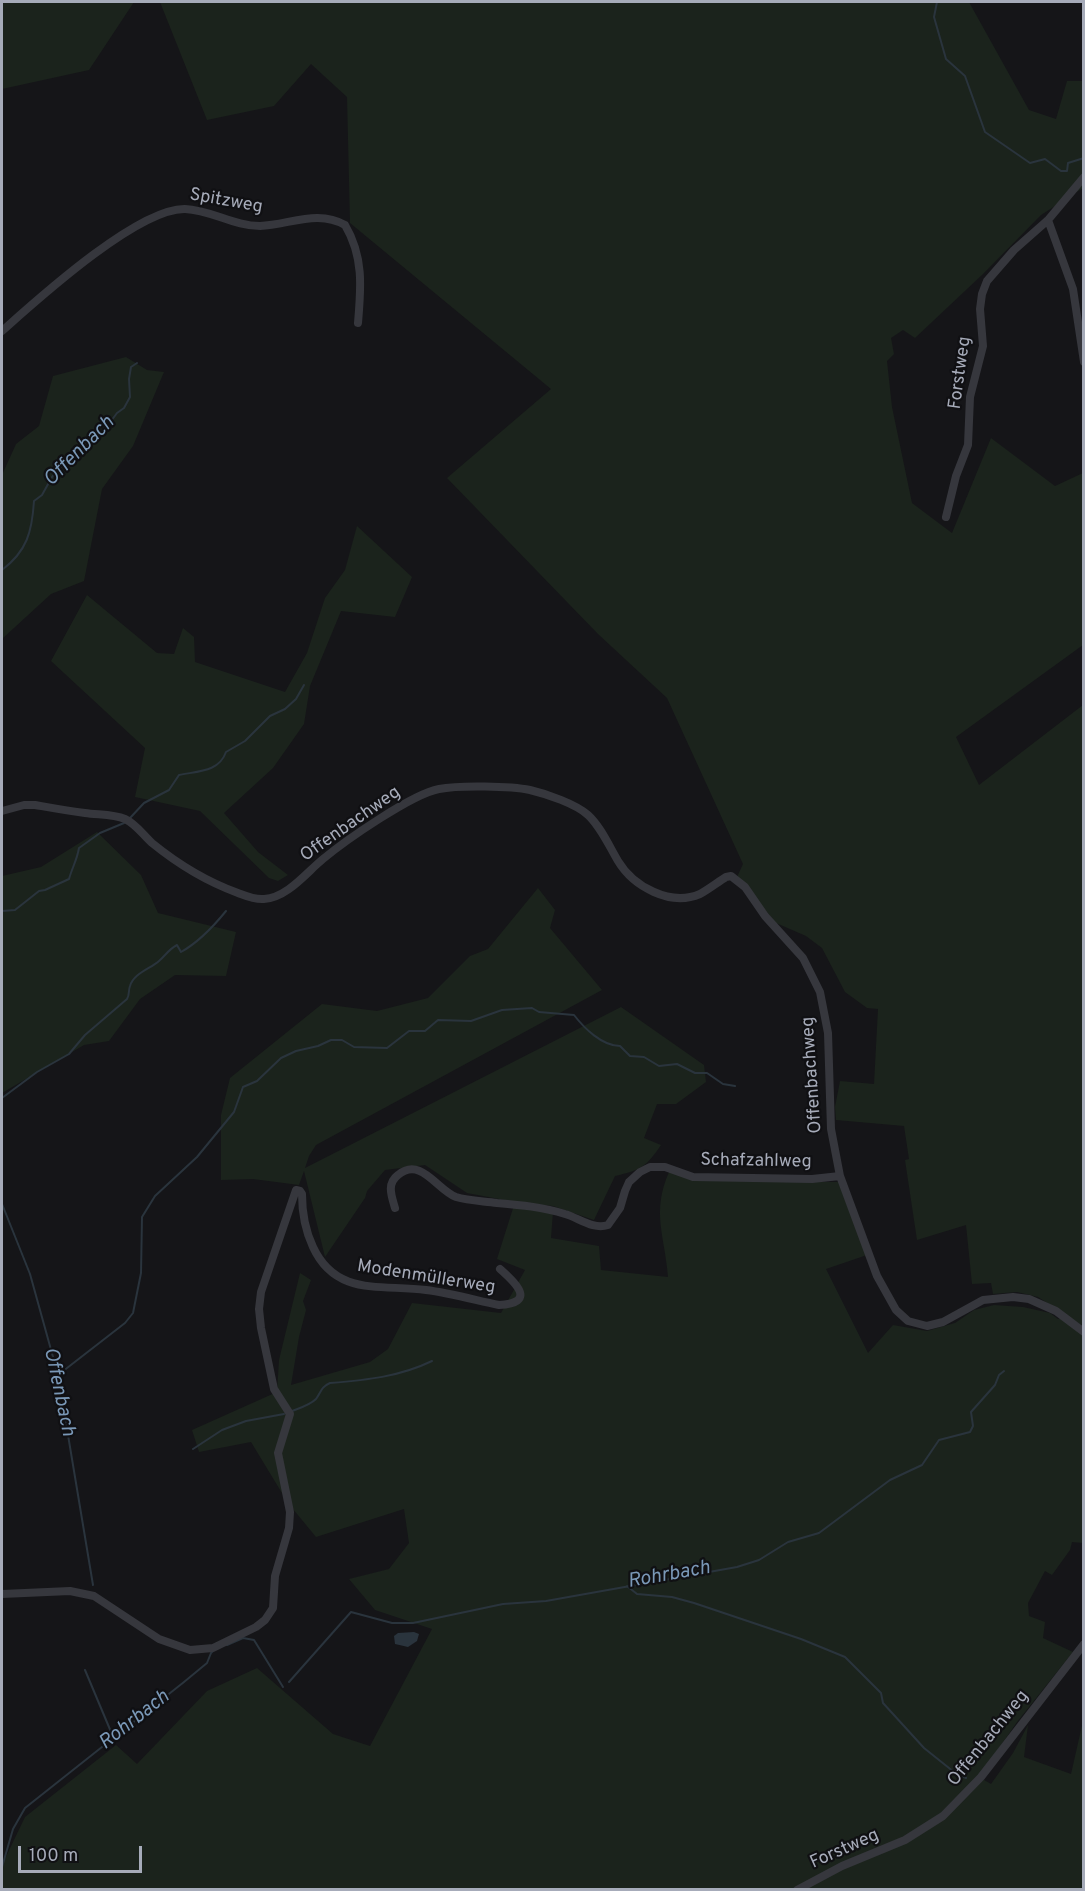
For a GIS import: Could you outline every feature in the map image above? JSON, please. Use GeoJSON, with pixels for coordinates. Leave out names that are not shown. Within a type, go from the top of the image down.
{"type":"FeatureCollection","features":[{"type":"Feature","properties":{"kind":"street","name":"Forstweg"},"geometry":{"type":"LineString","coordinates":[[946,517],[956,476],[968,445],[970,397],[983,346],[980,309],[987,280],[1014,250],[1048,220],[1083,177]]}},
{"type":"Feature","properties":{"kind":"street","name":"Spitzweg"},"geometry":{"type":"LineString","coordinates":[[2,331],[38,298],[108,244],[151,218],[169,211],[186,209],[259,226],[321,217],[345,225],[358,252],[361,288],[358,323]]}},
{"type":"Feature","properties":{"kind":"street"},"geometry":{"type":"LineString","coordinates":[[1048,220],[1073,289],[1083,362]]}},
{"type":"Feature","properties":{"kind":"street","name":"Offenbachweg"},"geometry":{"type":"LineString","coordinates":[[2,811],[24,805],[36,805],[125,819],[175,861],[210,883],[255,899],[264,899],[274,897],[290,887],[325,857],[382,817],[422,795],[438,789],[489,787],[530,790],[573,805],[594,820],[620,864],[638,884],[670,897],[685,897],[700,894],[731,876],[745,887],[765,916],[803,958],[820,992],[828,1033],[831,1129],[840,1176],[877,1276],[903,1318],[922,1325],[936,1325],[977,1302],[1013,1297],[1029,1299],[1046,1305],[1083,1332]]}},
{"type":"Feature","properties":{"kind":"street","name":"Schafzahlweg"},"geometry":{"type":"LineString","coordinates":[[395,1208],[391,1191],[392,1182],[399,1173],[410,1170],[429,1175],[446,1192],[459,1198],[545,1209],[601,1227],[608,1226],[620,1208],[629,1182],[650,1167],[664,1167],[693,1177],[812,1179],[840,1176]]}},
{"type":"Feature","properties":{"kind":"street","name":"Modenmüllerweg"},"geometry":{"type":"LineString","coordinates":[[2,1594],[70,1592],[94,1596],[159,1639],[190,1650],[213,1648],[256,1627],[270,1615],[274,1599],[275,1576],[290,1519],[278,1453],[290,1414],[274,1389],[259,1309],[261,1292],[296,1190],[302,1194],[305,1225],[316,1253],[333,1274],[351,1283],[426,1290],[499,1305],[510,1304],[518,1299],[521,1294],[520,1288],[500,1269]]}},
{"type":"Feature","properties":{"kind":"street","name":"Offenbachweg"},"geometry":{"type":"LineString","coordinates":[[905,1840],[943,1816],[981,1777],[1083,1644]]}},
{"type":"Feature","properties":{"kind":"street","name":"Forstweg"},"geometry":{"type":"LineString","coordinates":[[797,1890],[842,1866],[905,1840]]}},
{"type":"Feature","properties":{"kind":"shaded area"},"geometry":{"type":"Polygon","coordinates":[[[2,2],[134,2],[89,70],[2,89],[2,2]]]}},
{"type":"Feature","properties":{"kind":"shaded area"},"geometry":{"type":"Polygon","coordinates":[[[160,2],[969,2],[1029,110],[1056,119],[1067,81],[1083,81],[1083,188],[1041,215],[915,338],[903,330],[891,338],[894,354],[887,361],[892,407],[912,503],[952,533],[991,438],[1055,486],[1083,473],[1083,645],[956,737],[979,785],[1083,705],[1083,1326],[1038,1297],[1017,1292],[993,1294],[991,1283],[972,1284],[966,1225],[917,1240],[905,1160],[909,1159],[904,1126],[836,1120],[835,1107],[840,1081],[874,1084],[878,1009],[867,1008],[845,992],[822,948],[806,936],[776,923],[737,877],[743,864],[667,698],[598,634],[447,478],[551,389],[350,223],[347,97],[311,64],[274,106],[207,120],[160,2]]]}},
{"type":"Feature","properties":{"kind":"shaded area"},"geometry":{"type":"Polygon","coordinates":[[[126,357],[147,370],[164,372],[133,446],[102,489],[84,581],[51,594],[2,639],[2,475],[16,444],[39,426],[53,376],[126,357]]]}},
{"type":"Feature","properties":{"kind":"shaded area"},"geometry":{"type":"Polygon","coordinates":[[[357,526],[412,577],[395,617],[341,611],[310,686],[304,724],[273,768],[224,813],[258,852],[288,875],[278,881],[269,878],[200,811],[135,797],[145,748],[51,661],[87,595],[157,653],[174,654],[183,628],[194,637],[195,662],[285,692],[307,653],[325,598],[345,570],[357,526]]]}},
{"type":"Feature","properties":{"kind":"shaded area"},"geometry":{"type":"Polygon","coordinates":[[[97,832],[141,875],[158,913],[236,932],[226,976],[175,975],[140,999],[109,1041],[84,1045],[2,1093],[2,876],[41,867],[97,832]]]}},
{"type":"Feature","properties":{"kind":"shaded area"},"geometry":{"type":"Polygon","coordinates":[[[538,888],[555,910],[550,928],[602,990],[316,1145],[305,1168],[621,1007],[704,1065],[706,1082],[676,1104],[657,1104],[644,1138],[661,1145],[642,1166],[631,1172],[615,1176],[594,1220],[553,1206],[467,1193],[425,1165],[385,1170],[367,1191],[365,1198],[325,1257],[304,1171],[299,1185],[253,1179],[221,1180],[221,1115],[230,1078],[322,1004],[377,1011],[428,998],[470,956],[488,949],[538,888]]]}},
{"type":"Feature","properties":{"kind":"shaded area"},"geometry":{"type":"Polygon","coordinates":[[[669,1172],[804,1182],[839,1182],[867,1255],[826,1269],[868,1353],[893,1325],[927,1331],[955,1323],[974,1310],[994,1305],[1023,1307],[1050,1313],[1058,1319],[1063,1317],[1083,1334],[1083,1543],[1072,1542],[1070,1550],[1052,1575],[1045,1571],[1028,1603],[1029,1616],[1045,1622],[1043,1638],[1073,1652],[1017,1722],[979,1777],[991,1784],[1013,1753],[1028,1725],[1024,1757],[1071,1774],[1083,1721],[1083,1889],[2,1890],[2,1865],[25,1817],[116,1745],[137,1764],[207,1691],[257,1668],[333,1734],[370,1746],[432,1629],[375,1610],[349,1579],[389,1569],[409,1543],[404,1509],[316,1537],[288,1503],[251,1442],[199,1452],[192,1430],[277,1392],[279,1360],[300,1273],[311,1280],[303,1301],[306,1310],[291,1385],[370,1362],[388,1349],[412,1303],[501,1313],[525,1270],[497,1259],[514,1205],[553,1212],[551,1238],[599,1246],[601,1270],[668,1277],[660,1212],[669,1172]]]}},
{"type":"Feature","properties":{"kind":"shaded area"},"geometry":{"type":"Polygon","coordinates":[[[398,1633],[419,1634],[417,1641],[408,1647],[395,1644],[394,1636],[398,1633]]]}},
{"type":"Feature","properties":{"kind":"waterway"},"geometry":{"type":"LineString","coordinates":[[937,2],[934,17],[946,59],[965,76],[985,132],[1030,163],[1045,159],[1061,171],[1067,171],[1068,163],[1084,158]]}},
{"type":"Feature","properties":{"kind":"waterway","name":"Offenbach"},"geometry":{"type":"LineString","coordinates":[[2,570],[23,548],[30,531],[34,501],[42,495],[52,477],[65,463],[73,459],[83,445],[100,436],[117,413],[124,408],[130,397],[131,367],[137,363]]}},
{"type":"Feature","properties":{"kind":"waterway"},"geometry":{"type":"LineString","coordinates":[[130,818],[144,803],[169,790],[179,775],[213,767],[223,759],[226,752],[245,741],[270,716],[285,709],[296,699],[304,685]]}},
{"type":"Feature","properties":{"kind":"waterway"},"geometry":{"type":"LineString","coordinates":[[2,911],[15,910],[39,891],[69,879],[79,848],[100,833],[124,823]]}},
{"type":"Feature","properties":{"kind":"waterway"},"geometry":{"type":"LineString","coordinates":[[2,1098],[37,1072],[69,1054],[85,1035],[127,999],[130,986],[135,978],[177,945],[181,952],[194,944],[226,911]]}},
{"type":"Feature","properties":{"kind":"waterway"},"geometry":{"type":"LineString","coordinates":[[58,1375],[125,1323],[133,1313],[141,1273],[142,1217],[155,1196],[197,1157],[234,1112],[243,1087],[257,1081],[281,1058],[296,1051],[318,1046],[331,1040],[342,1040],[354,1047],[387,1048],[409,1031],[425,1031],[438,1020],[471,1021],[502,1010],[532,1008],[539,1012],[574,1015],[594,1035],[607,1043],[620,1046],[630,1056],[644,1057],[659,1066],[677,1064],[695,1073],[707,1073],[723,1084],[735,1086]]}},
{"type":"Feature","properties":{"kind":"waterway","name":"Offenbach"},"geometry":{"type":"LineString","coordinates":[[2,1204],[30,1274],[58,1375],[93,1585]]}},
{"type":"Feature","properties":{"kind":"waterway"},"geometry":{"type":"LineString","coordinates":[[292,1411],[314,1401],[323,1388],[330,1383],[395,1374],[432,1361]]}},
{"type":"Feature","properties":{"kind":"waterway","name":"Rohrbach"},"geometry":{"type":"LineString","coordinates":[[289,1682],[351,1612],[392,1623],[413,1623],[503,1604],[546,1601],[737,1567],[759,1560],[788,1542],[819,1533],[890,1480],[922,1465],[939,1440],[970,1432],[973,1426],[971,1412],[1004,1371]]}},
{"type":"Feature","properties":{"kind":"waterway"},"geometry":{"type":"LineString","coordinates":[[193,1449],[222,1430],[246,1421],[284,1414]]}},
{"type":"Feature","properties":{"kind":"waterway"},"geometry":{"type":"LineString","coordinates":[[627,1586],[637,1594],[672,1597],[694,1603],[801,1639],[845,1657],[881,1693],[883,1703],[924,1748],[954,1772],[966,1778]]}},
{"type":"Feature","properties":{"kind":"waterway","name":"Rohrbach"},"geometry":{"type":"LineString","coordinates":[[227,1645],[243,1638],[254,1640],[283,1687]]}},
{"type":"Feature","properties":{"kind":"waterway","name":"Rohrbach"},"geometry":{"type":"LineString","coordinates":[[2,1867],[13,1829],[25,1808],[207,1663],[213,1651]]}},
{"type":"Feature","properties":{"kind":"waterway","name":"Offenbach"},"geometry":{"type":"LineString","coordinates":[[85,1670],[114,1739]]}}]}
